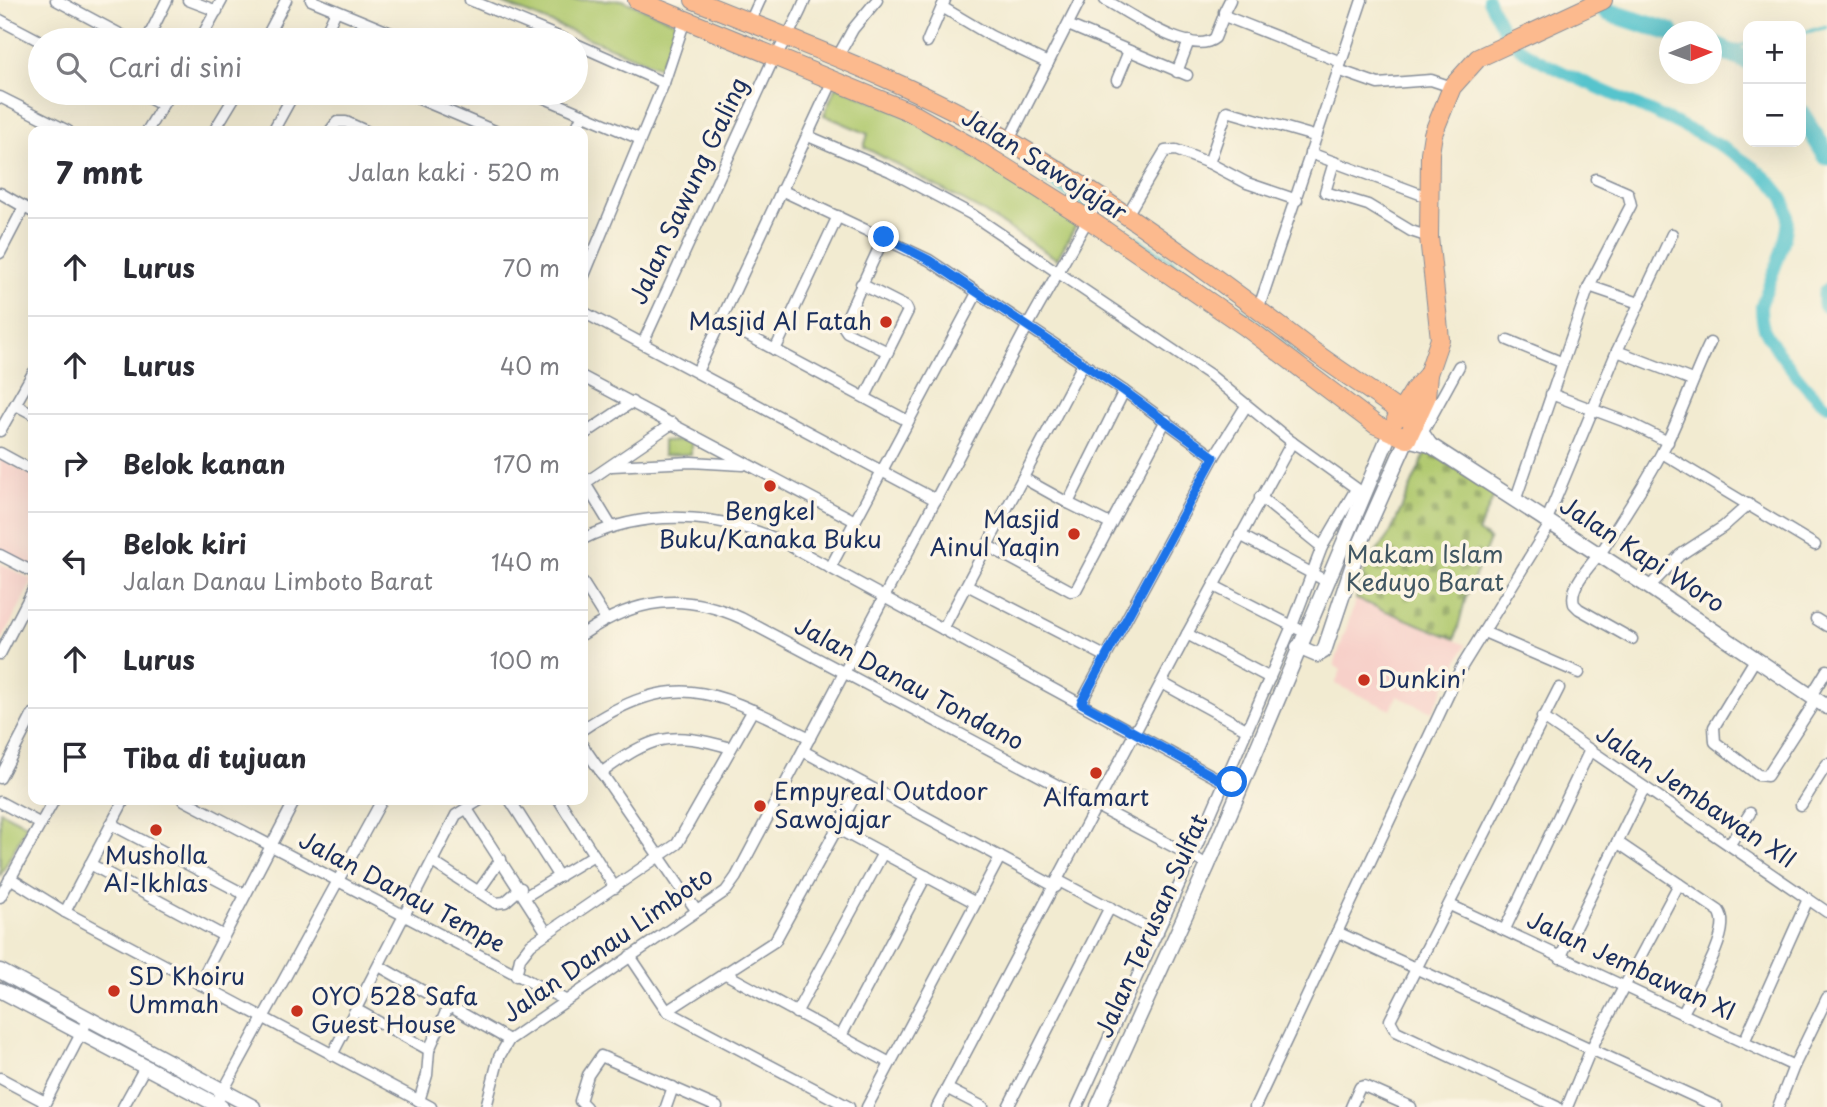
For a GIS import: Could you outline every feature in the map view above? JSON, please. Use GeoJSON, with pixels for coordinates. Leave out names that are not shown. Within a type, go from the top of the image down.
{"type":"FeatureCollection","features":[{"type":"Feature","properties":{"kind":"main road","name":"Jalan Sawojajar"},"geometry":{"type":"LineString","coordinates":[[637,0],[750,22],[780,48],[837,58],[860,81],[910,112],[1093,209],[1127,215],[1259,307],[1307,346],[1400,411]]}},
{"type":"Feature","properties":{"kind":"main road","name":"Jalan Terusan Sulfat"},"geometry":{"type":"LineString","coordinates":[[1418,436],[1440,331],[1429,237],[1428,197],[1433,134],[1452,87],[1469,64],[1603,0]]}},
{"type":"Feature","properties":{"kind":"main road","name":"Jalan Sawojajar"},"geometry":{"type":"LineString","coordinates":[[694,12],[780,48],[833,80],[860,81],[933,100],[1009,140],[1093,209],[1390,433]]}},
{"type":"Feature","properties":{"kind":"main road","name":"Jalan Terusan Sulfat"},"geometry":{"type":"LineString","coordinates":[[1390,433],[1400,411],[1429,374]]}},
{"type":"Feature","properties":{"kind":"main road","name":"Jalan Kapi Woro"},"geometry":{"type":"LineString","coordinates":[[1400,411],[1418,436]]}},
{"type":"Feature","properties":{"kind":"main road","name":"Jalan Kapi Woro"},"geometry":{"type":"LineString","coordinates":[[1390,433],[1418,436]]}},
{"type":"Feature","properties":{"kind":"street"},"geometry":{"type":"LineString","coordinates":[[56,0],[108,28]]}},
{"type":"Feature","properties":{"kind":"street"},"geometry":{"type":"LineString","coordinates":[[153,28],[167,0]]}},
{"type":"Feature","properties":{"kind":"street"},"geometry":{"type":"LineString","coordinates":[[188,0],[217,12]]}},
{"type":"Feature","properties":{"kind":"street"},"geometry":{"type":"LineString","coordinates":[[207,28],[222,0]]}},
{"type":"Feature","properties":{"kind":"street"},"geometry":{"type":"LineString","coordinates":[[271,28],[286,0]]}},
{"type":"Feature","properties":{"kind":"street"},"geometry":{"type":"LineString","coordinates":[[312,0],[378,28]]}},
{"type":"Feature","properties":{"kind":"street"},"geometry":{"type":"LineString","coordinates":[[470,0],[537,28]]}},
{"type":"Feature","properties":{"kind":"street"},"geometry":{"type":"LineString","coordinates":[[750,22],[760,0]]}},
{"type":"Feature","properties":{"kind":"street","name":"Jalan Sawung Galing"},"geometry":{"type":"LineString","coordinates":[[643,343],[780,48],[805,0]]}},
{"type":"Feature","properties":{"kind":"street"},"geometry":{"type":"LineString","coordinates":[[837,58],[853,29],[877,0]]}},
{"type":"Feature","properties":{"kind":"street"},"geometry":{"type":"LineString","coordinates":[[1009,140],[1080,0]]}},
{"type":"Feature","properties":{"kind":"street"},"geometry":{"type":"LineString","coordinates":[[1105,0],[1132,18],[1189,41],[1212,41],[1230,0]]}},
{"type":"Feature","properties":{"kind":"street"},"geometry":{"type":"LineString","coordinates":[[1259,307],[1297,201],[1314,136],[1362,0]]}},
{"type":"Feature","properties":{"kind":"street"},"geometry":{"type":"LineString","coordinates":[[927,42],[944,4],[991,36],[1048,64]]}},
{"type":"Feature","properties":{"kind":"street"},"geometry":{"type":"LineString","coordinates":[[328,28],[336,11]]}},
{"type":"Feature","properties":{"kind":"street"},"geometry":{"type":"LineString","coordinates":[[588,266],[694,12]]}},
{"type":"Feature","properties":{"kind":"street"},"geometry":{"type":"LineString","coordinates":[[1224,15],[1378,84],[1431,80],[1452,87]]}},
{"type":"Feature","properties":{"kind":"street"},"geometry":{"type":"LineString","coordinates":[[0,20],[28,35]]}},
{"type":"Feature","properties":{"kind":"street"},"geometry":{"type":"LineString","coordinates":[[1068,26],[1182,74],[1189,41]]}},
{"type":"Feature","properties":{"kind":"street"},"geometry":{"type":"LineString","coordinates":[[588,49],[664,83]]}},
{"type":"Feature","properties":{"kind":"street"},"geometry":{"type":"LineString","coordinates":[[1117,80],[1129,51]]}},
{"type":"Feature","properties":{"kind":"street"},"geometry":{"type":"LineString","coordinates":[[697,372],[833,80]]}},
{"type":"Feature","properties":{"kind":"street"},"geometry":{"type":"LineString","coordinates":[[0,97],[58,126]]}},
{"type":"Feature","properties":{"kind":"street"},"geometry":{"type":"LineString","coordinates":[[150,126],[161,105]]}},
{"type":"Feature","properties":{"kind":"street"},"geometry":{"type":"LineString","coordinates":[[217,126],[230,105]]}},
{"type":"Feature","properties":{"kind":"street"},"geometry":{"type":"LineString","coordinates":[[276,126],[287,105]]}},
{"type":"Feature","properties":{"kind":"street"},"geometry":{"type":"LineString","coordinates":[[433,105],[483,126]]}},
{"type":"Feature","properties":{"kind":"street"},"geometry":{"type":"LineString","coordinates":[[562,105],[640,139]]}},
{"type":"Feature","properties":{"kind":"street"},"geometry":{"type":"LineString","coordinates":[[1209,163],[1227,111],[1314,136]]}},
{"type":"Feature","properties":{"kind":"street"},"geometry":{"type":"LineString","coordinates":[[577,126],[583,114]]}},
{"type":"Feature","properties":{"kind":"street"},"geometry":{"type":"LineString","coordinates":[[337,126],[342,122],[353,126]]}},
{"type":"Feature","properties":{"kind":"street"},"geometry":{"type":"LineString","coordinates":[[808,136],[890,171],[934,194],[1058,271],[1210,375],[1292,442],[1359,491],[1322,547],[1320,578],[1240,535]]}},
{"type":"Feature","properties":{"kind":"street"},"geometry":{"type":"LineString","coordinates":[[1127,215],[1165,150],[1175,150],[1209,163],[1247,183],[1297,201]]}},
{"type":"Feature","properties":{"kind":"street"},"geometry":{"type":"LineString","coordinates":[[1310,153],[1428,197]]}},
{"type":"Feature","properties":{"kind":"street"},"geometry":{"type":"LineString","coordinates":[[1334,162],[1325,192],[1368,205],[1394,222],[1429,237]]}},
{"type":"Feature","properties":{"kind":"street"},"geometry":{"type":"LineString","coordinates":[[1515,501],[1588,286],[1631,205],[1628,193],[1596,179]]}},
{"type":"Feature","properties":{"kind":"street"},"geometry":{"type":"LineString","coordinates":[[781,191],[918,253],[1124,391],[1214,457]]}},
{"type":"Feature","properties":{"kind":"street"},"geometry":{"type":"LineString","coordinates":[[0,193],[28,209],[0,253]]}},
{"type":"Feature","properties":{"kind":"street","name":"Jalan Danau Limboto"},"geometry":{"type":"LineString","coordinates":[[486,1107],[499,1057],[509,1040],[726,891],[736,877],[1027,327],[1093,209]]}},
{"type":"Feature","properties":{"kind":"street"},"geometry":{"type":"LineString","coordinates":[[775,349],[838,216]]}},
{"type":"Feature","properties":{"kind":"street"},"geometry":{"type":"LineString","coordinates":[[1255,1107],[1461,668],[1548,523],[1617,351],[1672,234]]}},
{"type":"Feature","properties":{"kind":"street"},"geometry":{"type":"LineString","coordinates":[[884,237],[843,322],[843,329],[888,352]]}},
{"type":"Feature","properties":{"kind":"street"},"geometry":{"type":"LineString","coordinates":[[862,284],[908,309],[908,315],[865,397]]}},
{"type":"Feature","properties":{"kind":"street"},"geometry":{"type":"LineString","coordinates":[[1588,286],[1639,303]]}},
{"type":"Feature","properties":{"kind":"street"},"geometry":{"type":"LineString","coordinates":[[830,568],[977,293]]}},
{"type":"Feature","properties":{"kind":"street"},"geometry":{"type":"LineString","coordinates":[[588,315],[936,500]]}},
{"type":"Feature","properties":{"kind":"street"},"geometry":{"type":"LineString","coordinates":[[721,321],[908,421]]}},
{"type":"Feature","properties":{"kind":"street"},"geometry":{"type":"LineString","coordinates":[[1508,340],[1561,362]]}},
{"type":"Feature","properties":{"kind":"street"},"geometry":{"type":"LineString","coordinates":[[1632,639],[1579,609],[1572,601],[1576,586],[1600,556],[1668,442],[1692,380],[1710,343]]}},
{"type":"Feature","properties":{"kind":"street"},"geometry":{"type":"LineString","coordinates":[[1617,351],[1692,380]]}},
{"type":"Feature","properties":{"kind":"street"},"geometry":{"type":"LineString","coordinates":[[943,629],[1083,364]]}},
{"type":"Feature","properties":{"kind":"street"},"geometry":{"type":"LineString","coordinates":[[1418,436],[1459,366]]}},
{"type":"Feature","properties":{"kind":"street"},"geometry":{"type":"LineString","coordinates":[[588,380],[855,521]]}},
{"type":"Feature","properties":{"kind":"street"},"geometry":{"type":"LineString","coordinates":[[0,431],[28,382]]}},
{"type":"Feature","properties":{"kind":"street"},"geometry":{"type":"LineString","coordinates":[[1069,503],[1124,391]]}},
{"type":"Feature","properties":{"kind":"street"},"geometry":{"type":"LineString","coordinates":[[1551,394],[1594,409],[1668,442]]}},
{"type":"Feature","properties":{"kind":"street"},"geometry":{"type":"LineString","coordinates":[[588,432],[632,402]]}},
{"type":"Feature","properties":{"kind":"street"},"geometry":{"type":"LineString","coordinates":[[16,405],[28,411]]}},
{"type":"Feature","properties":{"kind":"street"},"geometry":{"type":"LineString","coordinates":[[1081,703],[1214,457],[1246,406]]}},
{"type":"Feature","properties":{"kind":"street"},"geometry":{"type":"LineString","coordinates":[[988,546],[1071,591],[1075,590],[1166,420]]}},
{"type":"Feature","properties":{"kind":"street"},"geometry":{"type":"LineString","coordinates":[[588,479],[612,466],[673,424]]}},
{"type":"Feature","properties":{"kind":"street","name":"Jalan Terusan Sulfat"},"geometry":{"type":"LineString","coordinates":[[1098,1107],[1208,865],[1285,661],[1298,647],[1298,629],[1320,578],[1342,542],[1359,491],[1390,433]]}},
{"type":"Feature","properties":{"kind":"street","name":"Jalan Terusan Sulfat"},"geometry":{"type":"LineString","coordinates":[[1298,647],[1317,655],[1324,651],[1357,549],[1418,436]]}},
{"type":"Feature","properties":{"kind":"street","name":"Jalan Kapi Woro"},"geometry":{"type":"LineString","coordinates":[[1418,436],[1818,701]]}},
{"type":"Feature","properties":{"kind":"street"},"geometry":{"type":"LineString","coordinates":[[937,1107],[1057,884],[1186,634],[1292,442]]}},
{"type":"Feature","properties":{"kind":"street"},"geometry":{"type":"LineString","coordinates":[[0,453],[28,468]]}},
{"type":"Feature","properties":{"kind":"street"},"geometry":{"type":"LineString","coordinates":[[1662,453],[1815,545]]}},
{"type":"Feature","properties":{"kind":"street"},"geometry":{"type":"LineString","coordinates":[[612,466],[691,462],[749,465]]}},
{"type":"Feature","properties":{"kind":"street"},"geometry":{"type":"LineString","coordinates":[[1023,478],[1110,524]]}},
{"type":"Feature","properties":{"kind":"street"},"geometry":{"type":"LineString","coordinates":[[588,488],[611,526]]}},
{"type":"Feature","properties":{"kind":"street"},"geometry":{"type":"LineString","coordinates":[[1260,497],[1322,547]]}},
{"type":"Feature","properties":{"kind":"street"},"geometry":{"type":"LineString","coordinates":[[1649,587],[1680,555],[1723,527],[1749,504]]}},
{"type":"Feature","properties":{"kind":"street"},"geometry":{"type":"LineString","coordinates":[[588,537],[611,526],[668,518],[735,524],[782,541],[1135,734],[1225,781],[1240,786]]}},
{"type":"Feature","properties":{"kind":"street"},"geometry":{"type":"LineString","coordinates":[[1342,542],[1357,549]]}},
{"type":"Feature","properties":{"kind":"street"},"geometry":{"type":"LineString","coordinates":[[0,555],[28,569]]}},
{"type":"Feature","properties":{"kind":"street"},"geometry":{"type":"LineString","coordinates":[[967,585],[1105,656]]}},
{"type":"Feature","properties":{"kind":"street"},"geometry":{"type":"LineString","coordinates":[[1077,1107],[1192,857],[1246,729],[1270,678],[1285,661],[1298,629],[1214,586]]}},
{"type":"Feature","properties":{"kind":"street"},"geometry":{"type":"LineString","coordinates":[[588,591],[605,618]]}},
{"type":"Feature","properties":{"kind":"street"},"geometry":{"type":"LineString","coordinates":[[0,654],[28,600]]}},
{"type":"Feature","properties":{"kind":"street","name":"Jalan Danau Tondano"},"geometry":{"type":"LineString","coordinates":[[588,630],[605,618],[653,603],[702,602],[741,618],[1208,865]]}},
{"type":"Feature","properties":{"kind":"street"},"geometry":{"type":"LineString","coordinates":[[1816,619],[1827,626]]}},
{"type":"Feature","properties":{"kind":"street"},"geometry":{"type":"LineString","coordinates":[[1485,632],[1579,673]]}},
{"type":"Feature","properties":{"kind":"street"},"geometry":{"type":"LineString","coordinates":[[1186,634],[1270,678]]}},
{"type":"Feature","properties":{"kind":"street"},"geometry":{"type":"LineString","coordinates":[[1756,658],[1713,727],[1712,736],[1715,742],[1758,775],[1767,776],[1818,701],[1827,670]]}},
{"type":"Feature","properties":{"kind":"street"},"geometry":{"type":"LineString","coordinates":[[1162,683],[1246,729]]}},
{"type":"Feature","properties":{"kind":"street"},"geometry":{"type":"LineString","coordinates":[[1557,1107],[1396,1031],[1390,1020],[1559,688]]}},
{"type":"Feature","properties":{"kind":"street"},"geometry":{"type":"LineString","coordinates":[[588,726],[607,713],[655,693],[705,692],[752,710],[810,738]]}},
{"type":"Feature","properties":{"kind":"street"},"geometry":{"type":"LineString","coordinates":[[516,976],[525,950],[660,858],[687,832],[752,710]]}},
{"type":"Feature","properties":{"kind":"street","name":"Jalan Jembawan XII"},"geometry":{"type":"LineString","coordinates":[[1542,717],[1827,912]]}},
{"type":"Feature","properties":{"kind":"street"},"geometry":{"type":"LineString","coordinates":[[0,778],[28,724]]}},
{"type":"Feature","properties":{"kind":"street"},"geometry":{"type":"LineString","coordinates":[[601,773],[636,748],[662,738],[702,739],[731,748]]}},
{"type":"Feature","properties":{"kind":"street"},"geometry":{"type":"LineString","coordinates":[[1505,929],[1590,750]]}},
{"type":"Feature","properties":{"kind":"street"},"geometry":{"type":"LineString","coordinates":[[803,751],[1000,857],[1110,907],[1158,933]]}},
{"type":"Feature","properties":{"kind":"street"},"geometry":{"type":"LineString","coordinates":[[588,754],[696,910]]}},
{"type":"Feature","properties":{"kind":"street"},"geometry":{"type":"LineString","coordinates":[[1801,804],[1824,778],[1827,765]]}},
{"type":"Feature","properties":{"kind":"street"},"geometry":{"type":"LineString","coordinates":[[667,1011],[775,941],[862,783]]}},
{"type":"Feature","properties":{"kind":"street"},"geometry":{"type":"LineString","coordinates":[[1560,958],[1644,788]]}},
{"type":"Feature","properties":{"kind":"street"},"geometry":{"type":"LineString","coordinates":[[0,802],[41,824]]}},
{"type":"Feature","properties":{"kind":"street"},"geometry":{"type":"LineString","coordinates":[[0,897],[51,805]]}},
{"type":"Feature","properties":{"kind":"street"},"geometry":{"type":"LineString","coordinates":[[65,912],[121,805]]}},
{"type":"Feature","properties":{"kind":"street","name":"Jalan Danau Tempe"},"geometry":{"type":"LineString","coordinates":[[193,805],[404,918],[565,1000]]}},
{"type":"Feature","properties":{"kind":"street"},"geometry":{"type":"LineString","coordinates":[[199,984],[222,935],[292,805]]}},
{"type":"Feature","properties":{"kind":"street"},"geometry":{"type":"LineString","coordinates":[[220,1101],[261,1016],[379,805]]}},
{"type":"Feature","properties":{"kind":"street"},"geometry":{"type":"LineString","coordinates":[[332,1055],[434,863],[456,815],[473,805]]}},
{"type":"Feature","properties":{"kind":"street"},"geometry":{"type":"LineString","coordinates":[[513,805],[559,877]]}},
{"type":"Feature","properties":{"kind":"street"},"geometry":{"type":"LineString","coordinates":[[562,805],[615,888]]}},
{"type":"Feature","properties":{"kind":"street"},"geometry":{"type":"LineString","coordinates":[[467,809],[547,933]]}},
{"type":"Feature","properties":{"kind":"street"},"geometry":{"type":"LineString","coordinates":[[1730,844],[1750,813]]}},
{"type":"Feature","properties":{"kind":"street"},"geometry":{"type":"LineString","coordinates":[[111,824],[244,894]]}},
{"type":"Feature","properties":{"kind":"street"},"geometry":{"type":"LineString","coordinates":[[838,829],[974,902]]}},
{"type":"Feature","properties":{"kind":"street"},"geometry":{"type":"LineString","coordinates":[[1617,842],[1719,911],[1725,923],[1683,1013]]}},
{"type":"Feature","properties":{"kind":"street"},"geometry":{"type":"LineString","coordinates":[[796,1013],[883,853]]}},
{"type":"Feature","properties":{"kind":"street"},"geometry":{"type":"LineString","coordinates":[[434,863],[501,904],[559,877],[594,855]]}},
{"type":"Feature","properties":{"kind":"street"},"geometry":{"type":"LineString","coordinates":[[867,1107],[1000,857]]}},
{"type":"Feature","properties":{"kind":"street"},"geometry":{"type":"LineString","coordinates":[[478,892],[501,859]]}},
{"type":"Feature","properties":{"kind":"street"},"geometry":{"type":"LineString","coordinates":[[90,864],[222,935]]}},
{"type":"Feature","properties":{"kind":"street"},"geometry":{"type":"LineString","coordinates":[[841,1036],[926,876]]}},
{"type":"Feature","properties":{"kind":"street"},"geometry":{"type":"LineString","coordinates":[[10,878],[65,912],[431,1107]]}},
{"type":"Feature","properties":{"kind":"street"},"geometry":{"type":"LineString","coordinates":[[1567,1107],[1591,1049],[1679,884]]}},
{"type":"Feature","properties":{"kind":"street"},"geometry":{"type":"LineString","coordinates":[[1744,1042],[1808,899]]}},
{"type":"Feature","properties":{"kind":"street","name":"Jalan Jembawan XI"},"geometry":{"type":"LineString","coordinates":[[1450,905],[1794,1066]]}},
{"type":"Feature","properties":{"kind":"street"},"geometry":{"type":"LineString","coordinates":[[1008,1107],[1110,907]]}},
{"type":"Feature","properties":{"kind":"street"},"geometry":{"type":"LineString","coordinates":[[1337,932],[1717,1107]]}},
{"type":"Feature","properties":{"kind":"street"},"geometry":{"type":"LineString","coordinates":[[630,956],[667,1011],[849,1107]]}},
{"type":"Feature","properties":{"kind":"street"},"geometry":{"type":"LineString","coordinates":[[379,966],[509,1040]]}},
{"type":"Feature","properties":{"kind":"street"},"geometry":{"type":"LineString","coordinates":[[0,971],[89,1018],[220,1101]]}},
{"type":"Feature","properties":{"kind":"street"},"geometry":{"type":"LineString","coordinates":[[724,973],[890,1063]]}},
{"type":"Feature","properties":{"kind":"street"},"geometry":{"type":"LineString","coordinates":[[0,990],[144,1069],[220,1101],[253,1107]]}},
{"type":"Feature","properties":{"kind":"street"},"geometry":{"type":"LineString","coordinates":[[1778,1107],[1794,1066],[1827,998]]}},
{"type":"Feature","properties":{"kind":"street"},"geometry":{"type":"LineString","coordinates":[[419,1101],[427,1075],[429,1050],[449,1005]]}},
{"type":"Feature","properties":{"kind":"street"},"geometry":{"type":"LineString","coordinates":[[357,1010],[429,1050]]}},
{"type":"Feature","properties":{"kind":"street"},"geometry":{"type":"LineString","coordinates":[[0,1078],[44,1105],[89,1018]]}},
{"type":"Feature","properties":{"kind":"street"},"geometry":{"type":"LineString","coordinates":[[1118,1019],[1135,1026]]}},
{"type":"Feature","properties":{"kind":"street"},"geometry":{"type":"LineString","coordinates":[[586,1107],[580,1101],[588,1075],[601,1056],[717,1107]]}},
{"type":"Feature","properties":{"kind":"street"},"geometry":{"type":"LineString","coordinates":[[123,1107],[144,1069]]}},
{"type":"Feature","properties":{"kind":"street"},"geometry":{"type":"LineString","coordinates":[[1351,1107],[1360,1087],[1364,1086],[1411,1107]]}},
{"type":"Feature","properties":{"kind":"street"},"geometry":{"type":"LineString","coordinates":[[666,1107],[673,1087]]}},
{"type":"Feature","properties":{"kind":"street"},"geometry":{"type":"LineString","coordinates":[[947,1089],[984,1107]]}},
{"type":"Feature","properties":{"kind":"shaded area"},"geometry":{"type":"Polygon","coordinates":[[[0,458],[28,473],[28,565],[0,550],[0,458]]]}},
{"type":"Feature","properties":{"kind":"shaded area"},"geometry":{"type":"Polygon","coordinates":[[[0,563],[28,577],[28,590],[0,644],[0,563]]]}},
{"type":"Feature","properties":{"kind":"shaded area"},"geometry":{"type":"Polygon","coordinates":[[[1356,599],[1466,645],[1432,712],[1397,696],[1391,710],[1335,684],[1341,670],[1334,665],[1356,599]]]}},
{"type":"Feature","properties":{"kind":"green space"},"geometry":{"type":"Polygon","coordinates":[[[495,0],[622,0],[676,22],[678,26],[659,67],[588,38],[588,28],[564,28],[495,0]]]}},
{"type":"Feature","properties":{"kind":"green space"},"geometry":{"type":"Polygon","coordinates":[[[836,86],[893,109],[1079,220],[1057,259],[977,208],[864,147],[868,134],[824,115],[836,86]]]}},
{"type":"Feature","properties":{"kind":"green space"},"geometry":{"type":"Polygon","coordinates":[[[691,440],[691,454],[663,455],[663,441],[691,440]]]}},
{"type":"Feature","properties":{"kind":"green space","name":"Makam Islam Keduyo Barat"},"geometry":{"type":"Polygon","coordinates":[[[1427,450],[1495,494],[1478,532],[1490,540],[1465,600],[1455,639],[1356,599],[1366,567],[1391,532],[1427,450]]]}},
{"type":"Feature","properties":{"kind":"green space"},"geometry":{"type":"Polygon","coordinates":[[[0,811],[27,825],[0,876],[0,811]]]}},
{"type":"Feature","properties":{"kind":"waterway"},"geometry":{"type":"LineString","coordinates":[[662,0],[826,68]]}},
{"type":"Feature","properties":{"kind":"waterway"},"geometry":{"type":"LineString","coordinates":[[1488,0],[1504,30],[1516,45],[1543,62],[1715,143],[1752,166],[1778,190],[1788,215],[1787,225],[1782,248],[1761,306],[1764,328],[1792,370],[1827,406]]}},
{"type":"Feature","properties":{"kind":"waterway"},"geometry":{"type":"LineString","coordinates":[[1595,0],[1608,12],[1659,28]]}},
{"type":"Feature","properties":{"kind":"waterway"},"geometry":{"type":"LineString","coordinates":[[1806,32],[1827,27]]}},
{"type":"Feature","properties":{"kind":"waterway"},"geometry":{"type":"LineString","coordinates":[[1723,49],[1743,45]]}},
{"type":"Feature","properties":{"kind":"waterway"},"geometry":{"type":"LineString","coordinates":[[1722,49],[1743,59]]}},
{"type":"Feature","properties":{"kind":"waterway"},"geometry":{"type":"LineString","coordinates":[[1806,122],[1827,156]]}},
{"type":"Feature","properties":{"kind":"waterway"},"geometry":{"type":"LineString","coordinates":[[1044,181],[1211,287],[1303,359]]}},
{"type":"Feature","properties":{"kind":"waterway"},"geometry":{"type":"LineString","coordinates":[[1827,293],[1827,304]]}},
{"type":"Feature","properties":{"kind":"place","name":"Masjid Al Fatah"},"geometry":{"type":"Point","coordinates":[886,322]}},
{"type":"Feature","properties":{"kind":"place","name":"Bengkel Buku/Kanaka Buku"},"geometry":{"type":"Point","coordinates":[770,486]}},
{"type":"Feature","properties":{"kind":"place","name":"Masjid Ainul Yaqin"},"geometry":{"type":"Point","coordinates":[1074,534]}},
{"type":"Feature","properties":{"kind":"place","name":"Dunkin'"},"geometry":{"type":"Point","coordinates":[1364,680]}},
{"type":"Feature","properties":{"kind":"place","name":"Alfamart"},"geometry":{"type":"Point","coordinates":[1096,773]}},
{"type":"Feature","properties":{"kind":"place","name":"Empyreal Outdoor Sawojajar"},"geometry":{"type":"Point","coordinates":[760,806]}},
{"type":"Feature","properties":{"kind":"place","name":"Musholla Al-Ikhlas"},"geometry":{"type":"Point","coordinates":[156,830]}},
{"type":"Feature","properties":{"kind":"place","name":"SD Khoiru Ummah"},"geometry":{"type":"Point","coordinates":[114,991]}},
{"type":"Feature","properties":{"kind":"place","name":"OYO 528 Safa Guest House"},"geometry":{"type":"Point","coordinates":[297,1011]}},
{"type":"Feature","properties":{"kind":"route"},"geometry":{"type":"LineString","coordinates":[[884,237],[929,260],[1166,420],[1214,457],[1081,703],[1224,782],[1226,779],[1232,782]]}}]}
